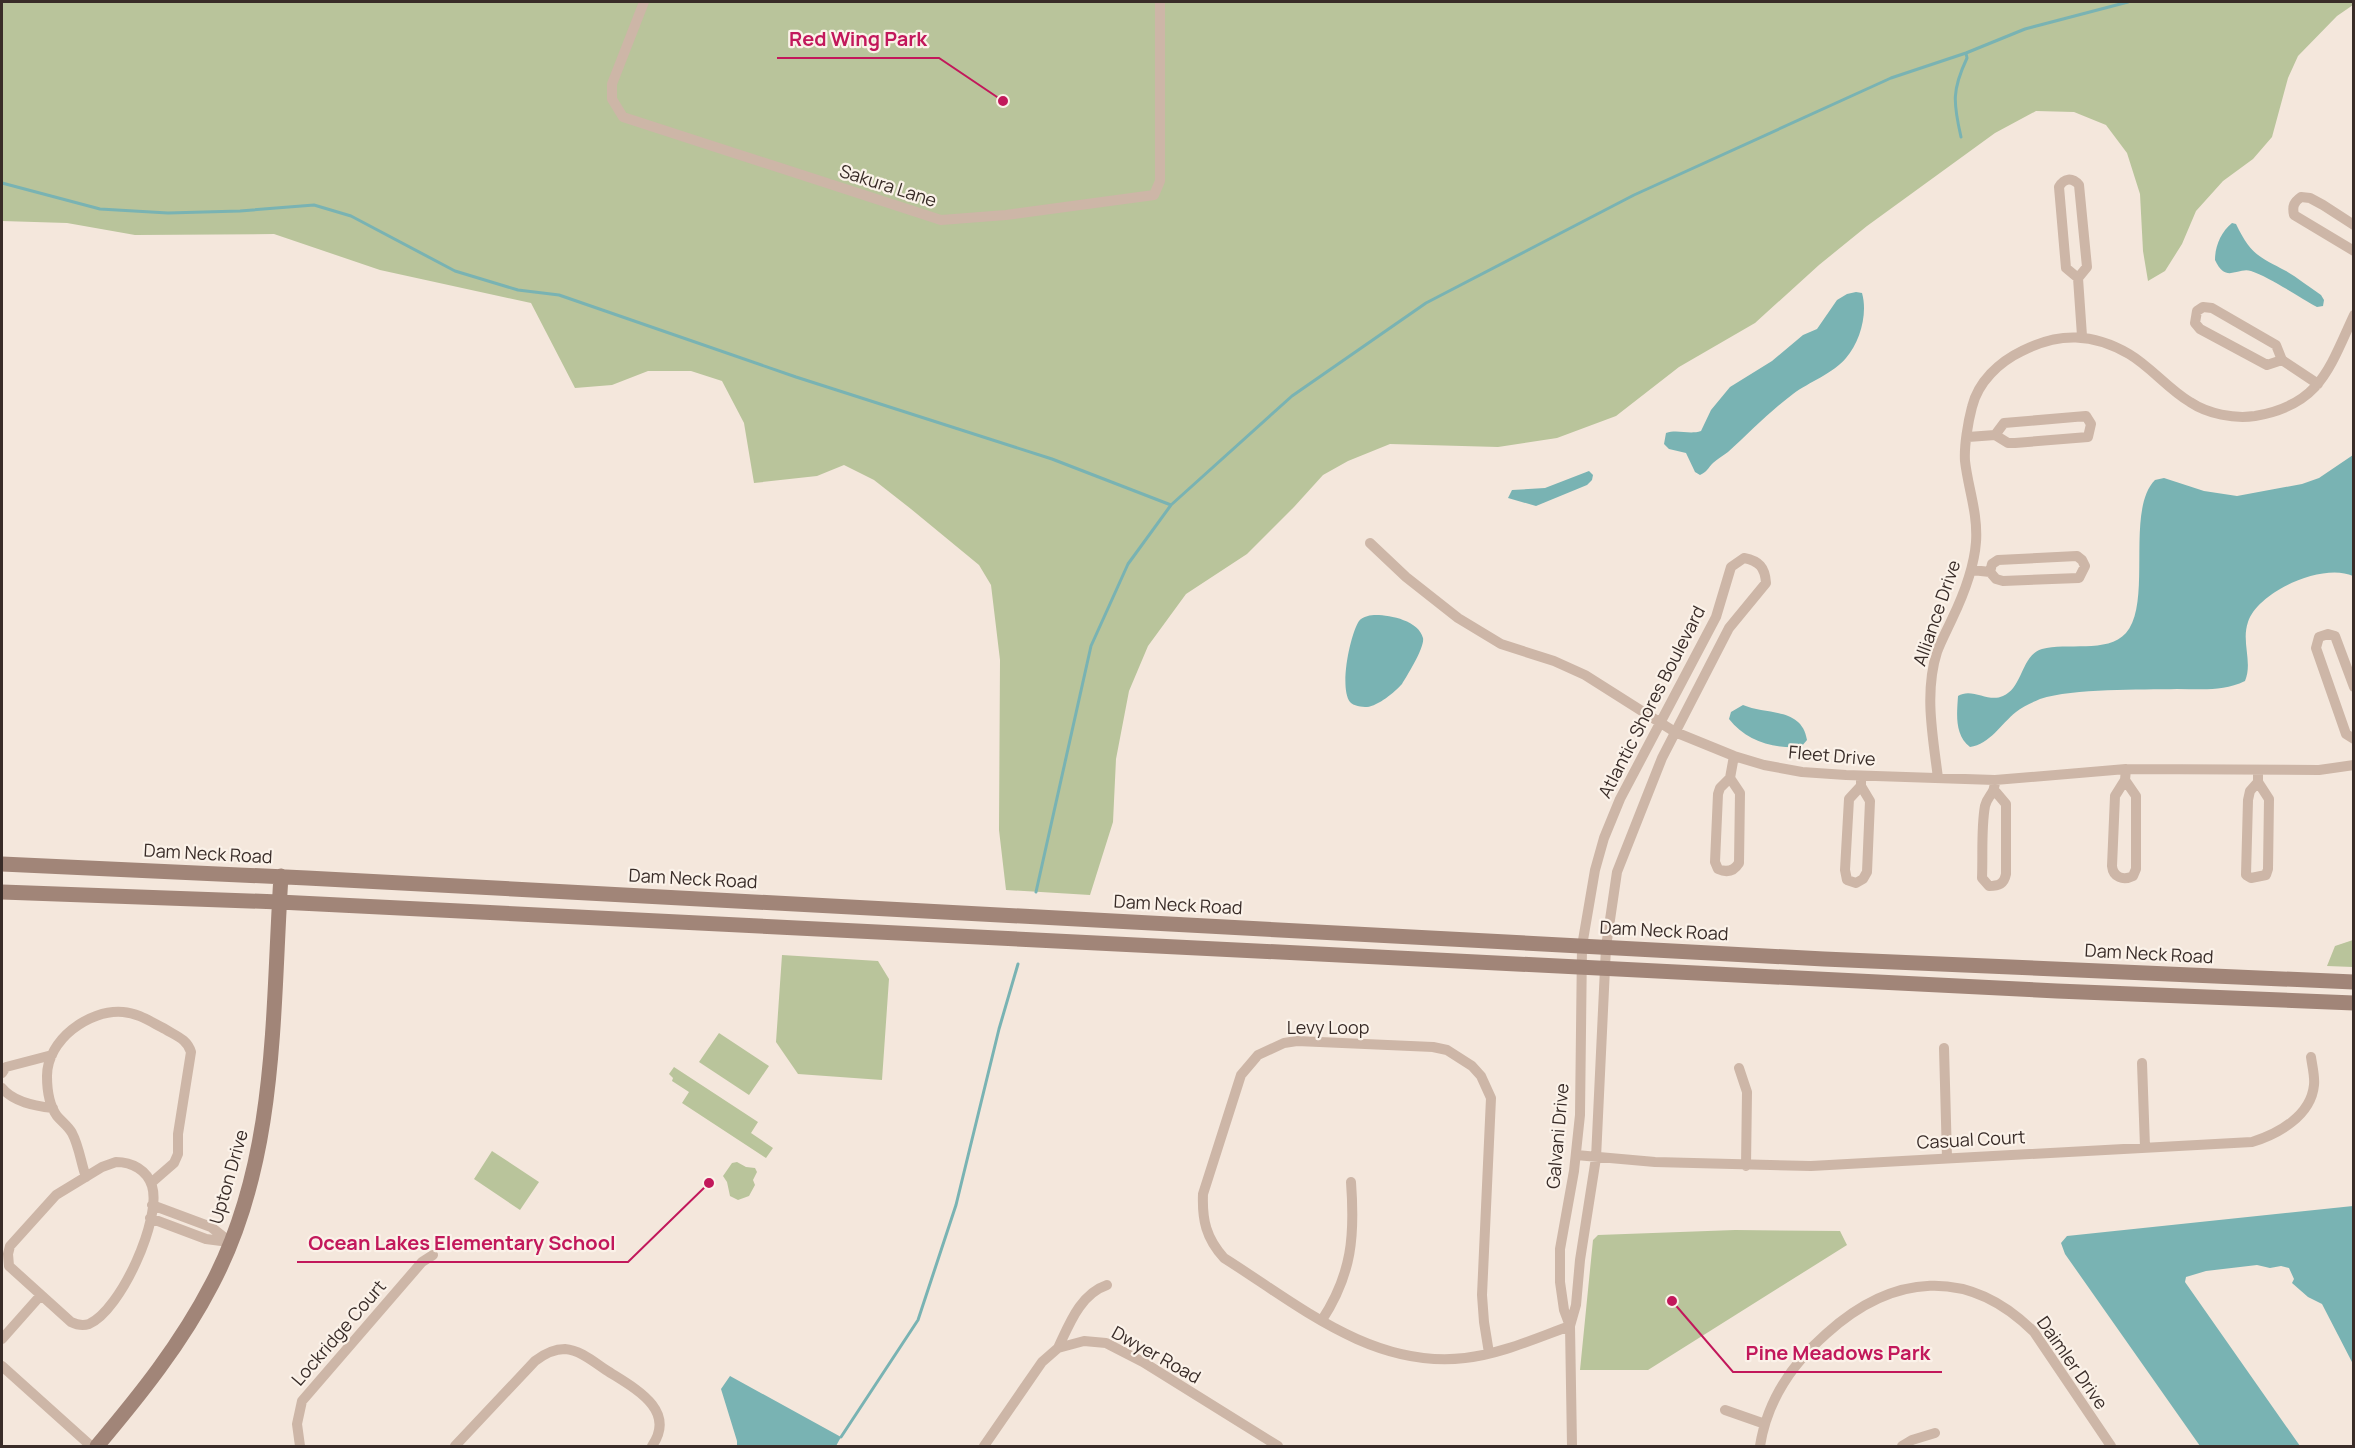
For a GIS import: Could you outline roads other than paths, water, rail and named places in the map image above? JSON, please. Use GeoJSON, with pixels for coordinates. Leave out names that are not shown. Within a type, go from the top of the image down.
{"type":"FeatureCollection","features":[{"type":"Feature","properties":{"kind":"main road","name":"Dam Neck Road"},"geometry":{"type":"LineString","coordinates":[[2,864],[281,876],[1824,959],[2354,982]]}},
{"type":"Feature","properties":{"kind":"main road","name":"Upton Drive"},"geometry":{"type":"LineString","coordinates":[[97,1446],[146,1388],[171,1354],[213,1282],[230,1242],[254,1172],[266,1113],[281,876]]}},
{"type":"Feature","properties":{"kind":"main road"},"geometry":{"type":"LineString","coordinates":[[2,892],[279,902],[2057,991],[2354,1003]]}},
{"type":"Feature","properties":{"kind":"main road"},"geometry":{"type":"LineString","coordinates":[[700,923],[702,899]]}},
{"type":"Feature","properties":{"kind":"street","name":"Sakura Lane"},"geometry":{"type":"LineString","coordinates":[[644,2],[612,84],[612,99],[623,117],[941,220],[1006,215],[1154,195],[1160,181],[1160,2]]}},
{"type":"Feature","properties":{"kind":"street"},"geometry":{"type":"LineString","coordinates":[[2078,278],[2066,268],[2059,187],[2063,181],[2068,179],[2075,180],[2079,185],[2087,267],[2078,278],[2082,336]]}},
{"type":"Feature","properties":{"kind":"street"},"geometry":{"type":"LineString","coordinates":[[2354,225],[2310,198],[2301,197],[2295,201],[2294,215],[2354,251]]}},
{"type":"Feature","properties":{"kind":"street"},"geometry":{"type":"LineString","coordinates":[[2282,360],[2267,365],[2200,328],[2195,323],[2197,311],[2203,307],[2212,308],[2276,345],[2282,360],[2318,384]]}},
{"type":"Feature","properties":{"kind":"street","name":"Alliance Drive"},"geometry":{"type":"LineString","coordinates":[[1938,778],[1930,702],[1934,667],[1942,639],[1972,570],[1977,524],[1965,460],[1968,424],[1973,403],[1989,375],[2012,356],[2038,343],[2082,336],[2130,355],[2189,402],[2205,410],[2246,417],[2274,412],[2306,397],[2330,368],[2354,315]]}},
{"type":"Feature","properties":{"kind":"street"},"geometry":{"type":"LineString","coordinates":[[1968,436],[1995,435],[2008,443],[2088,437],[2091,424],[2086,416],[2004,423],[1995,435]]}},
{"type":"Feature","properties":{"kind":"street","name":"Fleet Drive"},"geometry":{"type":"LineString","coordinates":[[1370,543],[1406,577],[1458,618],[1501,644],[1554,661],[1585,675],[1675,732],[1734,756],[1784,769],[1861,781],[1938,778],[1995,786],[2126,769],[2319,770],[2354,765]]}},
{"type":"Feature","properties":{"kind":"street"},"geometry":{"type":"LineString","coordinates":[[1972,570],[1990,572],[1996,579],[2003,581],[2079,578],[2085,566],[2077,556],[1998,560],[1992,564],[1990,572]]}},
{"type":"Feature","properties":{"kind":"street","name":"Atlantic Shores Boulevard"},"geometry":{"type":"LineString","coordinates":[[1582,946],[1595,870],[1604,838],[1620,799],[1716,617],[1731,567],[1744,558],[1754,560],[1762,566],[1766,583],[1730,624],[1662,758],[1620,861],[1606,947]]}},
{"type":"Feature","properties":{"kind":"street"},"geometry":{"type":"LineString","coordinates":[[2354,687],[2335,636],[2328,633],[2319,637],[2316,648],[2346,734],[2354,739]]}},
{"type":"Feature","properties":{"kind":"street"},"geometry":{"type":"LineString","coordinates":[[1730,778],[1740,793],[1739,863],[1734,869],[1726,872],[1718,869],[1715,862],[1718,801],[1720,788],[1730,778],[1734,756]]}},
{"type":"Feature","properties":{"kind":"street"},"geometry":{"type":"LineString","coordinates":[[2125,780],[2136,796],[2136,869],[2133,876],[2119,878],[2115,875],[2112,866],[2115,796],[2125,780],[2126,769]]}},
{"type":"Feature","properties":{"kind":"street"},"geometry":{"type":"LineString","coordinates":[[2258,770],[2258,782],[2269,798],[2268,869],[2266,876],[2251,878],[2246,875],[2248,800],[2250,791],[2258,782]]}},
{"type":"Feature","properties":{"kind":"street"},"geometry":{"type":"LineString","coordinates":[[1861,781],[1869,801],[1867,872],[1863,879],[1856,883],[1847,880],[1845,875],[1846,847],[1849,799],[1861,781]]}},
{"type":"Feature","properties":{"kind":"street"},"geometry":{"type":"LineString","coordinates":[[1995,786],[2006,804],[2006,874],[2003,883],[1989,886],[1982,878],[1985,806],[1995,786]]}},
{"type":"Feature","properties":{"kind":"street","name":"Galvani Drive"},"geometry":{"type":"LineString","coordinates":[[1570,1326],[1564,1310],[1559,1263],[1580,1115],[1582,946]]}},
{"type":"Feature","properties":{"kind":"street","name":"Galvani Drive"},"geometry":{"type":"LineString","coordinates":[[1572,1446],[1570,1326],[1576,1305],[1580,1260],[1596,1158],[1606,947]]}},
{"type":"Feature","properties":{"kind":"street"},"geometry":{"type":"LineString","coordinates":[[86,1177],[73,1135],[52,1108],[47,1075],[52,1055],[62,1040],[76,1027],[101,1014],[113,1011],[136,1015],[189,1044],[192,1060],[178,1134],[178,1154],[174,1163],[151,1183]]}},
{"type":"Feature","properties":{"kind":"street","name":"Levy Loop"},"geometry":{"type":"LineString","coordinates":[[1489,1353],[1482,1295],[1491,1098],[1487,1086],[1472,1066],[1447,1050],[1433,1047],[1297,1041],[1284,1043],[1258,1055],[1248,1064],[1236,1084],[1203,1194],[1202,1211],[1206,1231],[1224,1258],[1354,1339],[1400,1354],[1444,1359],[1489,1353],[1570,1326]]}},
{"type":"Feature","properties":{"kind":"street"},"geometry":{"type":"LineString","coordinates":[[1944,1048],[1947,1158]]}},
{"type":"Feature","properties":{"kind":"street"},"geometry":{"type":"LineString","coordinates":[[2,1073],[6,1067],[52,1055]]}},
{"type":"Feature","properties":{"kind":"street","name":"Casual Court"},"geometry":{"type":"LineString","coordinates":[[1576,1155],[1746,1166],[1810,1166],[2252,1142],[2280,1131],[2292,1122],[2308,1101],[2314,1085],[2311,1057]]}},
{"type":"Feature","properties":{"kind":"street"},"geometry":{"type":"LineString","coordinates":[[2142,1063],[2145,1147]]}},
{"type":"Feature","properties":{"kind":"street"},"geometry":{"type":"LineString","coordinates":[[1738,1068],[1748,1092],[1746,1166]]}},
{"type":"Feature","properties":{"kind":"street"},"geometry":{"type":"LineString","coordinates":[[2,1088],[10,1096],[26,1103],[52,1108]]}},
{"type":"Feature","properties":{"kind":"street"},"geometry":{"type":"LineString","coordinates":[[123,1162],[140,1169],[151,1183],[154,1196],[143,1246],[126,1284],[118,1296],[94,1320],[83,1325],[71,1322],[9,1266],[10,1246],[48,1201],[86,1177],[109,1164],[123,1162]]}},
{"type":"Feature","properties":{"kind":"street"},"geometry":{"type":"LineString","coordinates":[[1322,1320],[1333,1303],[1348,1264],[1353,1220],[1351,1182]]}},
{"type":"Feature","properties":{"kind":"street"},"geometry":{"type":"LineString","coordinates":[[152,1205],[211,1227],[230,1242]]}},
{"type":"Feature","properties":{"kind":"street"},"geometry":{"type":"LineString","coordinates":[[150,1218],[206,1239],[230,1242]]}},
{"type":"Feature","properties":{"kind":"street","name":"Lockridge Court"},"geometry":{"type":"LineString","coordinates":[[300,1446],[297,1424],[302,1401],[422,1262],[433,1255]]}},
{"type":"Feature","properties":{"kind":"street"},"geometry":{"type":"LineString","coordinates":[[984,1446],[1042,1362],[1059,1348],[1082,1302],[1091,1293],[1107,1285]]}},
{"type":"Feature","properties":{"kind":"street","name":"Daimler Drive"},"geometry":{"type":"LineString","coordinates":[[1760,1446],[1775,1398],[1796,1366],[1842,1319],[1858,1307],[1886,1295],[1915,1287],[1934,1286],[1967,1290],[1988,1297],[2018,1317],[2034,1332],[2110,1446]]}},
{"type":"Feature","properties":{"kind":"street"},"geometry":{"type":"LineString","coordinates":[[2,1339],[41,1295]]}},
{"type":"Feature","properties":{"kind":"street","name":"Dwyer Road"},"geometry":{"type":"LineString","coordinates":[[1059,1348],[1084,1341],[1106,1343],[1143,1362],[1278,1446]]}},
{"type":"Feature","properties":{"kind":"street"},"geometry":{"type":"LineString","coordinates":[[455,1446],[535,1360],[546,1353],[565,1349],[580,1353],[646,1397],[658,1415],[658,1434],[652,1446]]}},
{"type":"Feature","properties":{"kind":"street"},"geometry":{"type":"LineString","coordinates":[[2,1366],[91,1446]]}},
{"type":"Feature","properties":{"kind":"street"},"geometry":{"type":"LineString","coordinates":[[1725,1410],[1765,1424]]}},
{"type":"Feature","properties":{"kind":"street"},"geometry":{"type":"LineString","coordinates":[[1902,1446],[1912,1440],[1935,1433]]}},
{"type":"Feature","properties":{"kind":"water"},"geometry":{"type":"Polygon","coordinates":[[[2232,223],[2236,224],[2256,254],[2321,295],[2324,300],[2323,306],[2317,307],[2275,282],[2251,271],[2228,273],[2223,271],[2215,260],[2216,250],[2219,240],[2232,223]]]}},
{"type":"Feature","properties":{"kind":"water"},"geometry":{"type":"Polygon","coordinates":[[[1856,292],[1862,293],[1863,319],[1859,336],[1846,358],[1835,368],[1784,401],[1704,473],[1700,475],[1695,472],[1686,453],[1669,449],[1664,444],[1666,433],[1701,431],[1711,410],[1730,387],[1772,361],[1803,335],[1817,329],[1837,300],[1856,292]]]}},
{"type":"Feature","properties":{"kind":"water"},"geometry":{"type":"Polygon","coordinates":[[[2353,455],[2353,576],[2326,573],[2310,576],[2278,590],[2265,600],[2254,611],[2246,629],[2248,667],[2245,681],[2228,687],[2211,689],[2107,690],[2054,695],[2018,710],[1984,742],[1970,747],[1965,742],[1959,730],[1958,696],[1969,693],[1992,698],[2003,696],[2015,686],[2035,652],[2052,647],[2108,643],[2126,633],[2134,619],[2138,601],[2142,512],[2146,494],[2155,480],[2164,478],[2204,491],[2237,496],[2302,484],[2319,478],[2353,455]]]}},
{"type":"Feature","properties":{"kind":"water"},"geometry":{"type":"Polygon","coordinates":[[[1589,471],[1593,475],[1587,485],[1536,506],[1508,498],[1512,490],[1545,488],[1589,471]]]}},
{"type":"Feature","properties":{"kind":"water"},"geometry":{"type":"Polygon","coordinates":[[[1376,615],[1389,616],[1410,623],[1420,632],[1423,642],[1402,684],[1386,698],[1367,707],[1350,702],[1346,685],[1347,662],[1352,638],[1359,621],[1376,615]]]}},
{"type":"Feature","properties":{"kind":"water"},"geometry":{"type":"Polygon","coordinates":[[[1743,705],[1791,717],[1804,729],[1807,740],[1801,747],[1781,747],[1752,738],[1729,719],[1731,712],[1743,705]]]}},
{"type":"Feature","properties":{"kind":"water"},"geometry":{"type":"Polygon","coordinates":[[[2353,1206],[2353,1364],[2322,1304],[2308,1297],[2292,1283],[2294,1279],[2289,1268],[2257,1265],[2206,1271],[2186,1277],[2185,1282],[2300,1446],[2200,1446],[2065,1254],[2061,1243],[2067,1236],[2353,1206]]]}},
{"type":"Feature","properties":{"kind":"water"},"geometry":{"type":"Polygon","coordinates":[[[730,1376],[841,1437],[836,1446],[737,1446],[721,1389],[730,1376]]]}},
{"type":"Feature","properties":{"kind":"waterway"},"geometry":{"type":"LineString","coordinates":[[1036,892],[1091,646],[1128,564],[1171,505],[1292,396],[1426,303],[1634,195],[1891,78],[1966,53],[2025,29],[2128,2]]}},
{"type":"Feature","properties":{"kind":"waterway"},"geometry":{"type":"LineString","coordinates":[[1961,137],[1955,96],[1967,58],[1966,53]]}},
{"type":"Feature","properties":{"kind":"waterway"},"geometry":{"type":"LineString","coordinates":[[2,183],[100,209],[168,213],[240,211],[314,205],[351,216],[455,271],[518,290],[559,295],[796,377],[1052,459],[1171,505]]}},
{"type":"Feature","properties":{"kind":"waterway"},"geometry":{"type":"LineString","coordinates":[[841,1437],[918,1320],[956,1205],[999,1029],[1018,964]]}},
{"type":"Feature","properties":{"kind":"place","name":"Red Wing Park"},"geometry":{"type":"Point","coordinates":[1003,101]}},
{"type":"Feature","properties":{"kind":"place","name":"Ocean Lakes Elementary School"},"geometry":{"type":"Point","coordinates":[709,1183]}},
{"type":"Feature","properties":{"kind":"place","name":"Pine Meadows Park"},"geometry":{"type":"Point","coordinates":[1672,1301]}}]}
